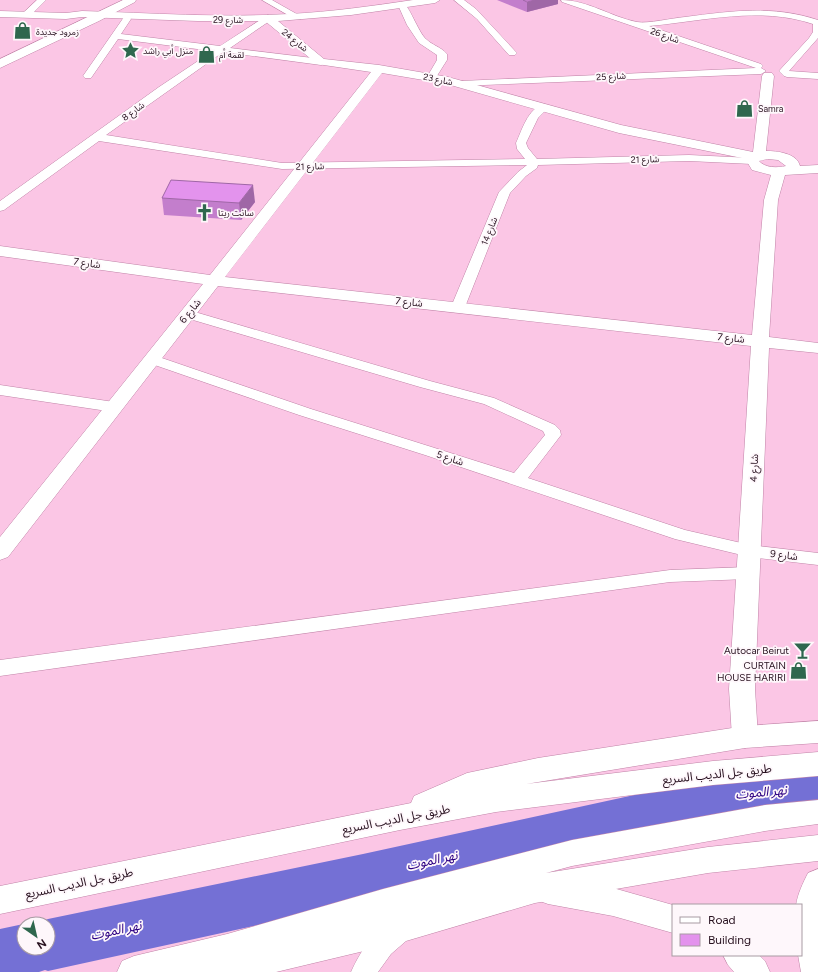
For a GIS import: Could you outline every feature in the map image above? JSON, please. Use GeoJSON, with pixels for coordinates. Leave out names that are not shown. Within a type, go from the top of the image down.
{"type":"FeatureCollection","features":[{"type":"Feature","properties":{"kind":"main road"},"geometry":{"type":"LineString","coordinates":[[0,64],[92,17],[116,0]]}},
{"type":"Feature","properties":{"kind":"main road"},"geometry":{"type":"LineString","coordinates":[[0,56],[131,0]]}},
{"type":"Feature","properties":{"kind":"main road"},"geometry":{"type":"LineString","coordinates":[[400,817],[467,785],[538,770],[745,736],[818,732]]}},
{"type":"Feature","properties":{"kind":"main road","name":"طريق جل الديب السريع"},"geometry":{"type":"LineString","coordinates":[[0,900],[400,817],[496,800],[713,773],[808,765]]}},
{"type":"Feature","properties":{"kind":"main road"},"geometry":{"type":"LineString","coordinates":[[134,972],[227,949],[383,903],[572,853],[765,818],[818,812]]}},
{"type":"Feature","properties":{"kind":"main road"},"geometry":{"type":"LineString","coordinates":[[211,972],[406,926],[535,890],[661,867],[818,848]]}},
{"type":"Feature","properties":{"kind":"street"},"geometry":{"type":"LineString","coordinates":[[26,15],[42,0]]}},
{"type":"Feature","properties":{"kind":"street"},"geometry":{"type":"LineString","coordinates":[[266,0],[298,17]]}},
{"type":"Feature","properties":{"kind":"street","name":"شارع 29"},"geometry":{"type":"LineString","coordinates":[[92,17],[298,17],[435,0]]}},
{"type":"Feature","properties":{"kind":"street"},"geometry":{"type":"LineString","coordinates":[[458,0],[466,4],[477,14],[512,53]]}},
{"type":"Feature","properties":{"kind":"street","name":"شارع 26"},"geometry":{"type":"LineString","coordinates":[[565,0],[774,73]]}},
{"type":"Feature","properties":{"kind":"street"},"geometry":{"type":"LineString","coordinates":[[402,5],[411,25],[422,41],[442,54],[442,60],[432,78]]}},
{"type":"Feature","properties":{"kind":"street"},"geometry":{"type":"LineString","coordinates":[[636,25],[760,11],[788,13],[818,23],[817,32],[813,39],[774,73]]}},
{"type":"Feature","properties":{"kind":"street","name":"شارع 29"},"geometry":{"type":"LineString","coordinates":[[0,14],[127,19],[158,18]]}},
{"type":"Feature","properties":{"kind":"street","name":"شارع 8"},"geometry":{"type":"LineString","coordinates":[[0,207],[221,49],[268,18]]}},
{"type":"Feature","properties":{"kind":"street","name":"شارع 24"},"geometry":{"type":"LineString","coordinates":[[268,18],[322,62]]}},
{"type":"Feature","properties":{"kind":"street"},"geometry":{"type":"LineString","coordinates":[[88,76],[127,19]]}},
{"type":"Feature","properties":{"kind":"street","name":"شارع 23"},"geometry":{"type":"LineString","coordinates":[[116,36],[379,69],[432,78],[461,84],[619,129],[712,147],[747,155],[759,160]]}},
{"type":"Feature","properties":{"kind":"street","name":"شارع 6"},"geometry":{"type":"LineString","coordinates":[[0,552],[379,69]]}},
{"type":"Feature","properties":{"kind":"street"},"geometry":{"type":"LineString","coordinates":[[774,73],[818,76]]}},
{"type":"Feature","properties":{"kind":"street","name":"شارع 25"},"geometry":{"type":"LineString","coordinates":[[461,84],[774,73]]}},
{"type":"Feature","properties":{"kind":"street","name":"شارع 4"},"geometry":{"type":"LineString","coordinates":[[771,200],[759,160],[774,73]]}},
{"type":"Feature","properties":{"kind":"street"},"geometry":{"type":"LineString","coordinates":[[532,162],[521,143],[533,117],[544,107]]}},
{"type":"Feature","properties":{"kind":"street","name":"شارع 21"},"geometry":{"type":"LineString","coordinates":[[97,137],[259,164],[303,166],[689,158],[759,160]]}},
{"type":"Feature","properties":{"kind":"street"},"geometry":{"type":"LineString","coordinates":[[759,160],[786,167],[818,169]]}},
{"type":"Feature","properties":{"kind":"street"},"geometry":{"type":"LineString","coordinates":[[759,160],[767,171],[786,167],[818,165]]}},
{"type":"Feature","properties":{"kind":"street","name":"شارع 14"},"geometry":{"type":"LineString","coordinates":[[458,307],[505,192],[532,162]]}},
{"type":"Feature","properties":{"kind":"street","name":"شارع 4"},"geometry":{"type":"LineString","coordinates":[[745,736],[742,689],[760,341],[771,200],[786,167]]}},
{"type":"Feature","properties":{"kind":"street","name":"شارع 7"},"geometry":{"type":"LineString","coordinates":[[0,251],[214,281],[818,348]]}},
{"type":"Feature","properties":{"kind":"street"},"geometry":{"type":"LineString","coordinates":[[188,314],[489,401],[549,428],[552,430],[553,434],[518,480]]}},
{"type":"Feature","properties":{"kind":"street","name":"شارع 5"},"geometry":{"type":"LineString","coordinates":[[151,359],[305,412],[518,480],[681,535],[750,551]]}},
{"type":"Feature","properties":{"kind":"street"},"geometry":{"type":"LineString","coordinates":[[0,390],[114,407]]}},
{"type":"Feature","properties":{"kind":"street","name":"شارع 9"},"geometry":{"type":"LineString","coordinates":[[750,551],[818,559]]}},
{"type":"Feature","properties":{"kind":"street"},"geometry":{"type":"LineString","coordinates":[[0,668],[662,578],[699,574],[748,573]]}},
{"type":"Feature","properties":{"kind":"street"},"geometry":{"type":"LineString","coordinates":[[817,972],[812,953],[810,932],[812,900],[818,882]]}},
{"type":"Feature","properties":{"kind":"street"},"geometry":{"type":"LineString","coordinates":[[535,890],[613,902],[672,919]]}},
{"type":"Feature","properties":{"kind":"street"},"geometry":{"type":"LineString","coordinates":[[364,972],[371,958],[386,940],[406,926]]}},
{"type":"Feature","properties":{"kind":"street"},"geometry":{"type":"LineString","coordinates":[[740,956],[754,972]]}},
{"type":"Feature","properties":{"kind":"building"},"geometry":{"type":"Polygon","coordinates":[[[523,0],[535,0],[527,2],[523,0]]]}},
{"type":"Feature","properties":{"kind":"building"},"geometry":{"type":"Polygon","coordinates":[[[171,180],[253,185],[239,203],[162,198],[171,180]]]}},
{"type":"Feature","properties":{"kind":"waterway","name":"نهر الموت"},"geometry":{"type":"LineString","coordinates":[[56,943],[363,878],[749,791],[818,789]]}},
{"type":"Feature","properties":{"kind":"waterway","name":"نهر الموت"},"geometry":{"type":"LineString","coordinates":[[0,955],[16,952]]}},
{"type":"Feature","properties":{"kind":"place","name":"زمرود جديدة"},"geometry":{"type":"Point","coordinates":[23,31]}},
{"type":"Feature","properties":{"kind":"place","name":"منزل أبي راشد"},"geometry":{"type":"Point","coordinates":[130,50]}},
{"type":"Feature","properties":{"kind":"place","name":"لقمة أم"},"geometry":{"type":"Point","coordinates":[206,54]}},
{"type":"Feature","properties":{"kind":"place","name":"Samra"},"geometry":{"type":"Point","coordinates":[745,108]}},
{"type":"Feature","properties":{"kind":"place","name":"سانت ريتا"},"geometry":{"type":"Point","coordinates":[205,212]}},
{"type":"Feature","properties":{"kind":"place","name":"Autocar Beirut"},"geometry":{"type":"Point","coordinates":[802,650]}},
{"type":"Feature","properties":{"kind":"place","name":"CURTAIN HOUSE HARIRI"},"geometry":{"type":"Point","coordinates":[799,671]}}]}
